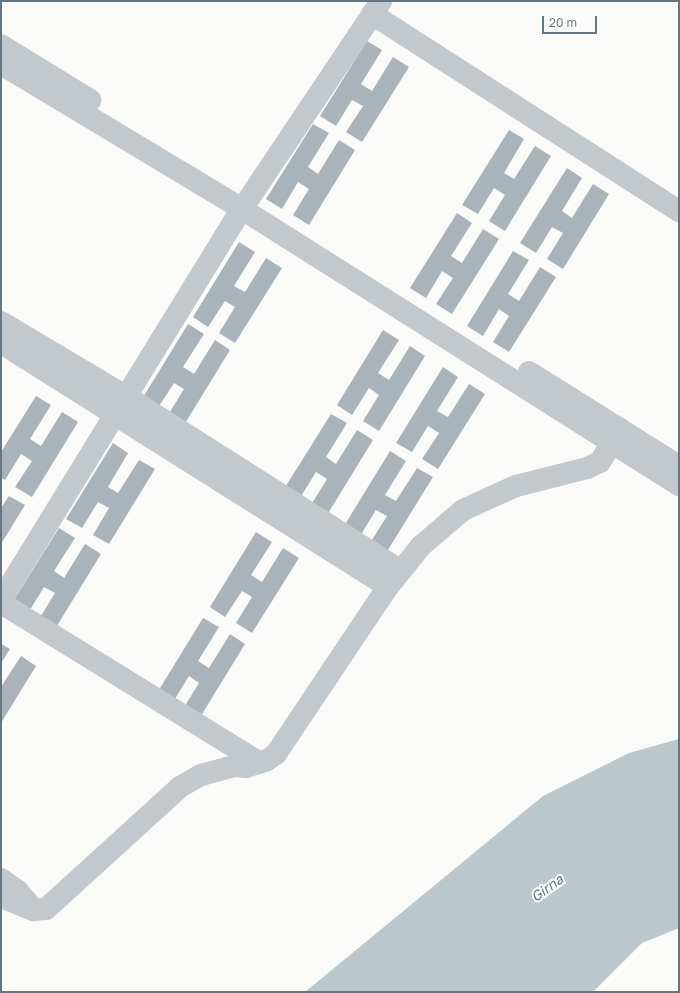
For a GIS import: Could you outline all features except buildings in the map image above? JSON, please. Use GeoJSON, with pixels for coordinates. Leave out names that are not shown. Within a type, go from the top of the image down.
{"type":"FeatureCollection","features":[{"type":"Feature","properties":{"kind":"street"},"geometry":{"type":"LineString","coordinates":[[260,763],[1,602],[245,204],[376,8],[679,211]]}},
{"type":"Feature","properties":{"kind":"street"},"geometry":{"type":"LineString","coordinates":[[1,45],[245,204],[617,436],[679,466]]}},
{"type":"Feature","properties":{"kind":"street"},"geometry":{"type":"LineString","coordinates":[[1,64],[245,204]]}},
{"type":"Feature","properties":{"kind":"street"},"geometry":{"type":"LineString","coordinates":[[1,322],[121,405],[394,578]]}},
{"type":"Feature","properties":{"kind":"street"},"geometry":{"type":"LineString","coordinates":[[1,343],[121,405]]}},
{"type":"Feature","properties":{"kind":"street"},"geometry":{"type":"LineString","coordinates":[[617,436],[679,485]]}},
{"type":"Feature","properties":{"kind":"street"},"geometry":{"type":"LineString","coordinates":[[1,897],[33,910],[46,909],[69,892],[180,787],[201,775],[235,766],[246,767],[260,763],[276,754],[394,578],[421,546],[463,510],[516,486],[587,468],[600,462],[617,436]]}},
{"type":"Feature","properties":{"kind":"street"},"geometry":{"type":"LineString","coordinates":[[1,617],[216,751],[235,766]]}},
{"type":"Feature","properties":{"kind":"street"},"geometry":{"type":"LineString","coordinates":[[1,879],[18,891],[33,910]]}},
{"type":"Feature","properties":{"kind":"water","name":"Girna"},"geometry":{"type":"Polygon","coordinates":[[[679,739],[679,928],[642,943],[593,992],[305,992],[543,796],[629,753],[679,739]]]}}]}
